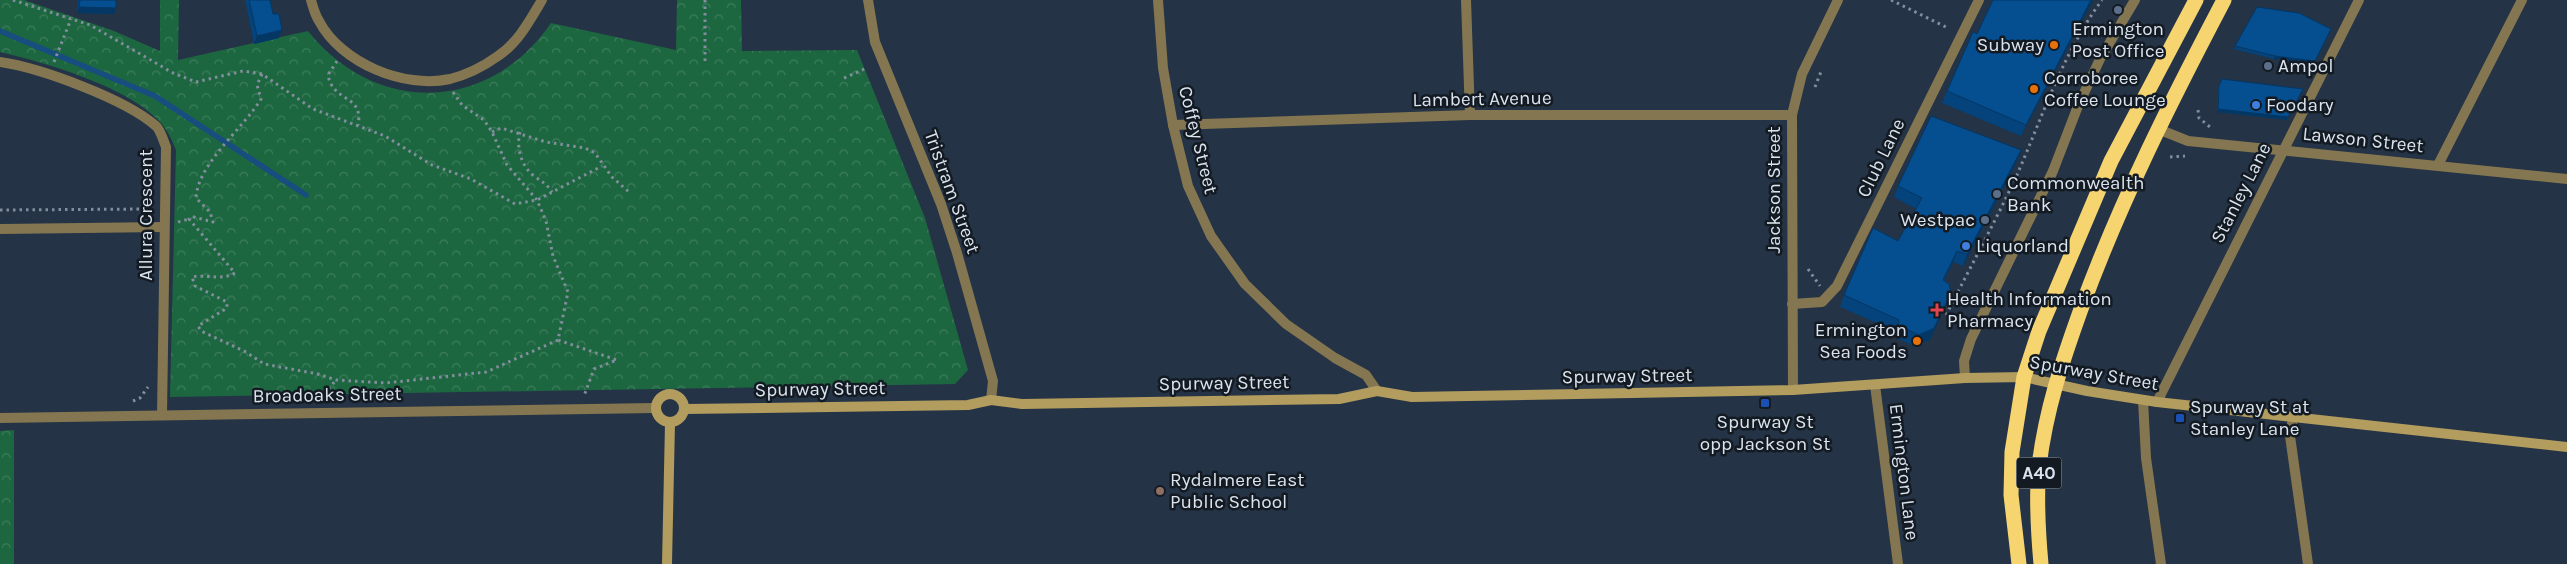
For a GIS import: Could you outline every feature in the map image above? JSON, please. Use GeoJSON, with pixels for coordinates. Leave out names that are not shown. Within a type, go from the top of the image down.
{"type":"FeatureCollection","features":[{"type":"Feature","properties":{"kind":"highway","name":"A40"},"geometry":{"type":"LineString","coordinates":[[2019,564],[2011,495],[2012,452],[2024,377],[2039,331],[2111,161],[2196,0]]}},
{"type":"Feature","properties":{"kind":"highway","name":"A40"},"geometry":{"type":"LineString","coordinates":[[2040,564],[2037,502],[2039,475],[2054,384],[2101,254],[2158,129],[2224,0]]}},
{"type":"Feature","properties":{"kind":"street"},"geometry":{"type":"LineString","coordinates":[[311,0],[319,22],[343,51],[378,72],[410,79],[449,79],[470,71],[499,56],[526,28],[542,0]]}},
{"type":"Feature","properties":{"kind":"street","name":"Tristram Street"},"geometry":{"type":"LineString","coordinates":[[868,0],[875,42],[941,204],[957,254],[993,381],[991,400]]}},
{"type":"Feature","properties":{"kind":"street","name":"Coffey Street"},"geometry":{"type":"LineString","coordinates":[[1158,0],[1163,68],[1173,125],[1188,186],[1211,236],[1245,284],[1286,324],[1335,358],[1366,376],[1377,391]]}},
{"type":"Feature","properties":{"kind":"street"},"geometry":{"type":"LineString","coordinates":[[1466,0],[1470,115]]}},
{"type":"Feature","properties":{"kind":"street","name":"Jackson Street"},"geometry":{"type":"LineString","coordinates":[[1793,390],[1792,115],[1802,74],[1838,0]]}},
{"type":"Feature","properties":{"kind":"street","name":"Club Lane"},"geometry":{"type":"LineString","coordinates":[[1792,304],[1822,302],[1837,286],[1979,0]]}},
{"type":"Feature","properties":{"kind":"street"},"geometry":{"type":"LineString","coordinates":[[1965,378],[1964,361],[1971,339],[2053,171],[2078,106],[2100,59],[2135,0]]}},
{"type":"Feature","properties":{"kind":"street","name":"Stanley Lane"},"geometry":{"type":"LineString","coordinates":[[2156,402],[2282,149],[2360,0]]}},
{"type":"Feature","properties":{"kind":"street"},"geometry":{"type":"LineString","coordinates":[[2438,165],[2522,0]]}},
{"type":"Feature","properties":{"kind":"street","name":"Allura Crescent"},"geometry":{"type":"LineString","coordinates":[[0,62],[50,74],[126,107],[158,128],[166,147],[162,416]]}},
{"type":"Feature","properties":{"kind":"street","name":"Lambert Avenue"},"geometry":{"type":"LineString","coordinates":[[1173,125],[1470,115],[1792,115]]}},
{"type":"Feature","properties":{"kind":"street","name":"Lawson Street"},"geometry":{"type":"LineString","coordinates":[[2158,129],[2188,141],[2567,179]]}},
{"type":"Feature","properties":{"kind":"street"},"geometry":{"type":"LineString","coordinates":[[0,229],[164,227]]}},
{"type":"Feature","properties":{"kind":"street","name":"Spurway Street"},"geometry":{"type":"LineString","coordinates":[[685,409],[968,405],[991,400],[1022,404],[1339,399],[1377,391],[1412,397],[1793,390],[1965,378],[2024,377],[2156,402],[2567,447]]}},
{"type":"Feature","properties":{"kind":"street","name":"Ermington Lane"},"geometry":{"type":"LineString","coordinates":[[1875,385],[1898,564]]}},
{"type":"Feature","properties":{"kind":"street"},"geometry":{"type":"LineString","coordinates":[[667,394],[680,398],[685,409],[682,416],[676,422],[670,423],[661,420],[656,408],[658,400],[667,394]]}},
{"type":"Feature","properties":{"kind":"street"},"geometry":{"type":"LineString","coordinates":[[2143,400],[2146,458],[2161,564]]}},
{"type":"Feature","properties":{"kind":"street","name":"Broadoaks Street"},"geometry":{"type":"LineString","coordinates":[[0,418],[656,408]]}},
{"type":"Feature","properties":{"kind":"street"},"geometry":{"type":"LineString","coordinates":[[2293,418],[2290,436],[2308,564]]}},
{"type":"Feature","properties":{"kind":"street"},"geometry":{"type":"LineString","coordinates":[[667,564],[670,423]]}},
{"type":"Feature","properties":{"kind":"path"},"geometry":{"type":"LineString","coordinates":[[13,0],[90,25],[173,73],[196,82],[243,70],[262,74],[314,109],[385,136],[432,165],[472,179],[515,204],[537,200],[602,166]]}},
{"type":"Feature","properties":{"kind":"path"},"geometry":{"type":"LineString","coordinates":[[705,0],[705,61]]}},
{"type":"Feature","properties":{"kind":"path"},"geometry":{"type":"LineString","coordinates":[[1891,0],[1948,28]]}},
{"type":"Feature","properties":{"kind":"path"},"geometry":{"type":"LineString","coordinates":[[1946,315],[2016,175],[2055,80],[2088,19],[2102,0]]}},
{"type":"Feature","properties":{"kind":"path"},"geometry":{"type":"LineString","coordinates":[[53,66],[71,19]]}},
{"type":"Feature","properties":{"kind":"path"},"geometry":{"type":"LineString","coordinates":[[343,51],[328,75],[329,85],[335,92],[356,104],[360,114],[358,125]]}},
{"type":"Feature","properties":{"kind":"path"},"geometry":{"type":"LineString","coordinates":[[1813,94],[1826,61]]}},
{"type":"Feature","properties":{"kind":"path"},"geometry":{"type":"LineString","coordinates":[[844,78],[867,68]]}},
{"type":"Feature","properties":{"kind":"path"},"geometry":{"type":"LineString","coordinates":[[262,74],[257,85],[261,99],[208,167],[196,189],[196,198],[210,212],[213,222],[194,217],[189,219],[234,273],[227,278],[201,275],[192,278],[195,286],[227,302],[227,308],[198,326],[201,331],[246,352],[264,364],[318,374],[336,380],[386,383],[486,372],[558,340],[617,360],[594,369],[580,408]]}},
{"type":"Feature","properties":{"kind":"path"},"geometry":{"type":"LineString","coordinates":[[449,79],[454,94],[462,105],[484,120],[492,132],[507,165],[537,200],[546,221],[553,256],[568,292],[558,340]]}},
{"type":"Feature","properties":{"kind":"path"},"geometry":{"type":"LineString","coordinates":[[2198,110],[2199,118],[2210,127]]}},
{"type":"Feature","properties":{"kind":"path"},"geometry":{"type":"LineString","coordinates":[[492,132],[501,128],[520,132],[546,142],[572,144],[585,148],[595,153],[602,166],[629,192]]}},
{"type":"Feature","properties":{"kind":"path"},"geometry":{"type":"LineString","coordinates":[[520,132],[518,142],[520,154],[532,175],[542,180],[552,192]]}},
{"type":"Feature","properties":{"kind":"path"},"geometry":{"type":"LineString","coordinates":[[2170,158],[2189,157]]}},
{"type":"Feature","properties":{"kind":"path"},"geometry":{"type":"LineString","coordinates":[[0,210],[147,209]]}},
{"type":"Feature","properties":{"kind":"path","name":"Jackson Street"},"geometry":{"type":"LineString","coordinates":[[1808,263],[1808,272],[1820,287]]}},
{"type":"Feature","properties":{"kind":"path"},"geometry":{"type":"LineString","coordinates":[[123,402],[140,398],[146,391],[149,379]]}},
{"type":"Feature","properties":{"kind":"path"},"geometry":{"type":"LineString","coordinates":[[310,413],[336,380]]}},
{"type":"Feature","properties":{"kind":"green space"},"geometry":{"type":"Polygon","coordinates":[[[0,0],[24,0],[114,31],[160,51],[160,0],[179,0],[178,60],[308,31],[335,59],[366,78],[398,90],[432,93],[465,87],[496,74],[526,53],[551,23],[676,50],[677,0],[741,0],[742,51],[857,50],[925,218],[968,370],[955,384],[170,397],[176,150],[168,132],[161,123],[147,110],[129,98],[86,78],[0,52],[0,0]]]}},
{"type":"Feature","properties":{"kind":"green space"},"geometry":{"type":"Polygon","coordinates":[[[14,430],[14,564],[0,564],[0,431],[14,430]]]}},
{"type":"Feature","properties":{"kind":"building"},"geometry":{"type":"Polygon","coordinates":[[[80,0],[116,0],[116,8],[79,7],[80,0]]]}},
{"type":"Feature","properties":{"kind":"building"},"geometry":{"type":"Polygon","coordinates":[[[249,0],[270,0],[273,14],[279,14],[282,30],[257,36],[249,0]]]}},
{"type":"Feature","properties":{"kind":"building"},"geometry":{"type":"Polygon","coordinates":[[[1993,0],[2091,0],[2026,125],[1947,91],[1973,32],[1977,34],[1993,0]]]}},
{"type":"Feature","properties":{"kind":"building"},"geometry":{"type":"Polygon","coordinates":[[[2257,7],[2299,13],[2331,29],[2315,61],[2275,56],[2235,46],[2257,7]]]}},
{"type":"Feature","properties":{"kind":"building","name":"Foodary"},"geometry":{"type":"Polygon","coordinates":[[[2222,79],[2303,89],[2288,117],[2218,109],[2219,86],[2222,79]]]}},
{"type":"Feature","properties":{"kind":"building"},"geometry":{"type":"Polygon","coordinates":[[[1931,116],[2021,150],[1967,254],[1957,251],[1943,280],[1949,284],[1951,293],[1934,328],[1919,335],[1898,325],[1899,320],[1844,295],[1873,228],[1898,241],[1922,198],[1898,186],[1931,116]]]}},
{"type":"Feature","properties":{"kind":"waterway"},"geometry":{"type":"LineString","coordinates":[[0,31],[155,96],[306,195]]}},
{"type":"Feature","properties":{"kind":"place","name":"Ermington Post Office"},"geometry":{"type":"Point","coordinates":[2118,10]}},
{"type":"Feature","properties":{"kind":"place","name":"Subway"},"geometry":{"type":"Point","coordinates":[2054,45]}},
{"type":"Feature","properties":{"kind":"place","name":"Ampol"},"geometry":{"type":"Point","coordinates":[2268,66]}},
{"type":"Feature","properties":{"kind":"place","name":"Corroboree Coffee Lounge"},"geometry":{"type":"Point","coordinates":[2034,89]}},
{"type":"Feature","properties":{"kind":"place","name":"Foodary"},"geometry":{"type":"Point","coordinates":[2256,105]}},
{"type":"Feature","properties":{"kind":"place","name":"Commonwealth Bank"},"geometry":{"type":"Point","coordinates":[1997,194]}},
{"type":"Feature","properties":{"kind":"place","name":"Westpac"},"geometry":{"type":"Point","coordinates":[1985,220]}},
{"type":"Feature","properties":{"kind":"place","name":"Liquorland"},"geometry":{"type":"Point","coordinates":[1966,246]}},
{"type":"Feature","properties":{"kind":"place","name":"Health Information Pharmacy"},"geometry":{"type":"Point","coordinates":[1937,310]}},
{"type":"Feature","properties":{"kind":"place","name":"Ermington Sea Foods"},"geometry":{"type":"Point","coordinates":[1917,341]}},
{"type":"Feature","properties":{"kind":"place","name":"Spurway St opp Jackson St"},"geometry":{"type":"Point","coordinates":[1765,403]}},
{"type":"Feature","properties":{"kind":"place","name":"Spurway St at Stanley Lane"},"geometry":{"type":"Point","coordinates":[2180,418]}},
{"type":"Feature","properties":{"kind":"place","name":"Rydalmere East Public School"},"geometry":{"type":"Point","coordinates":[1160,491]}}]}
